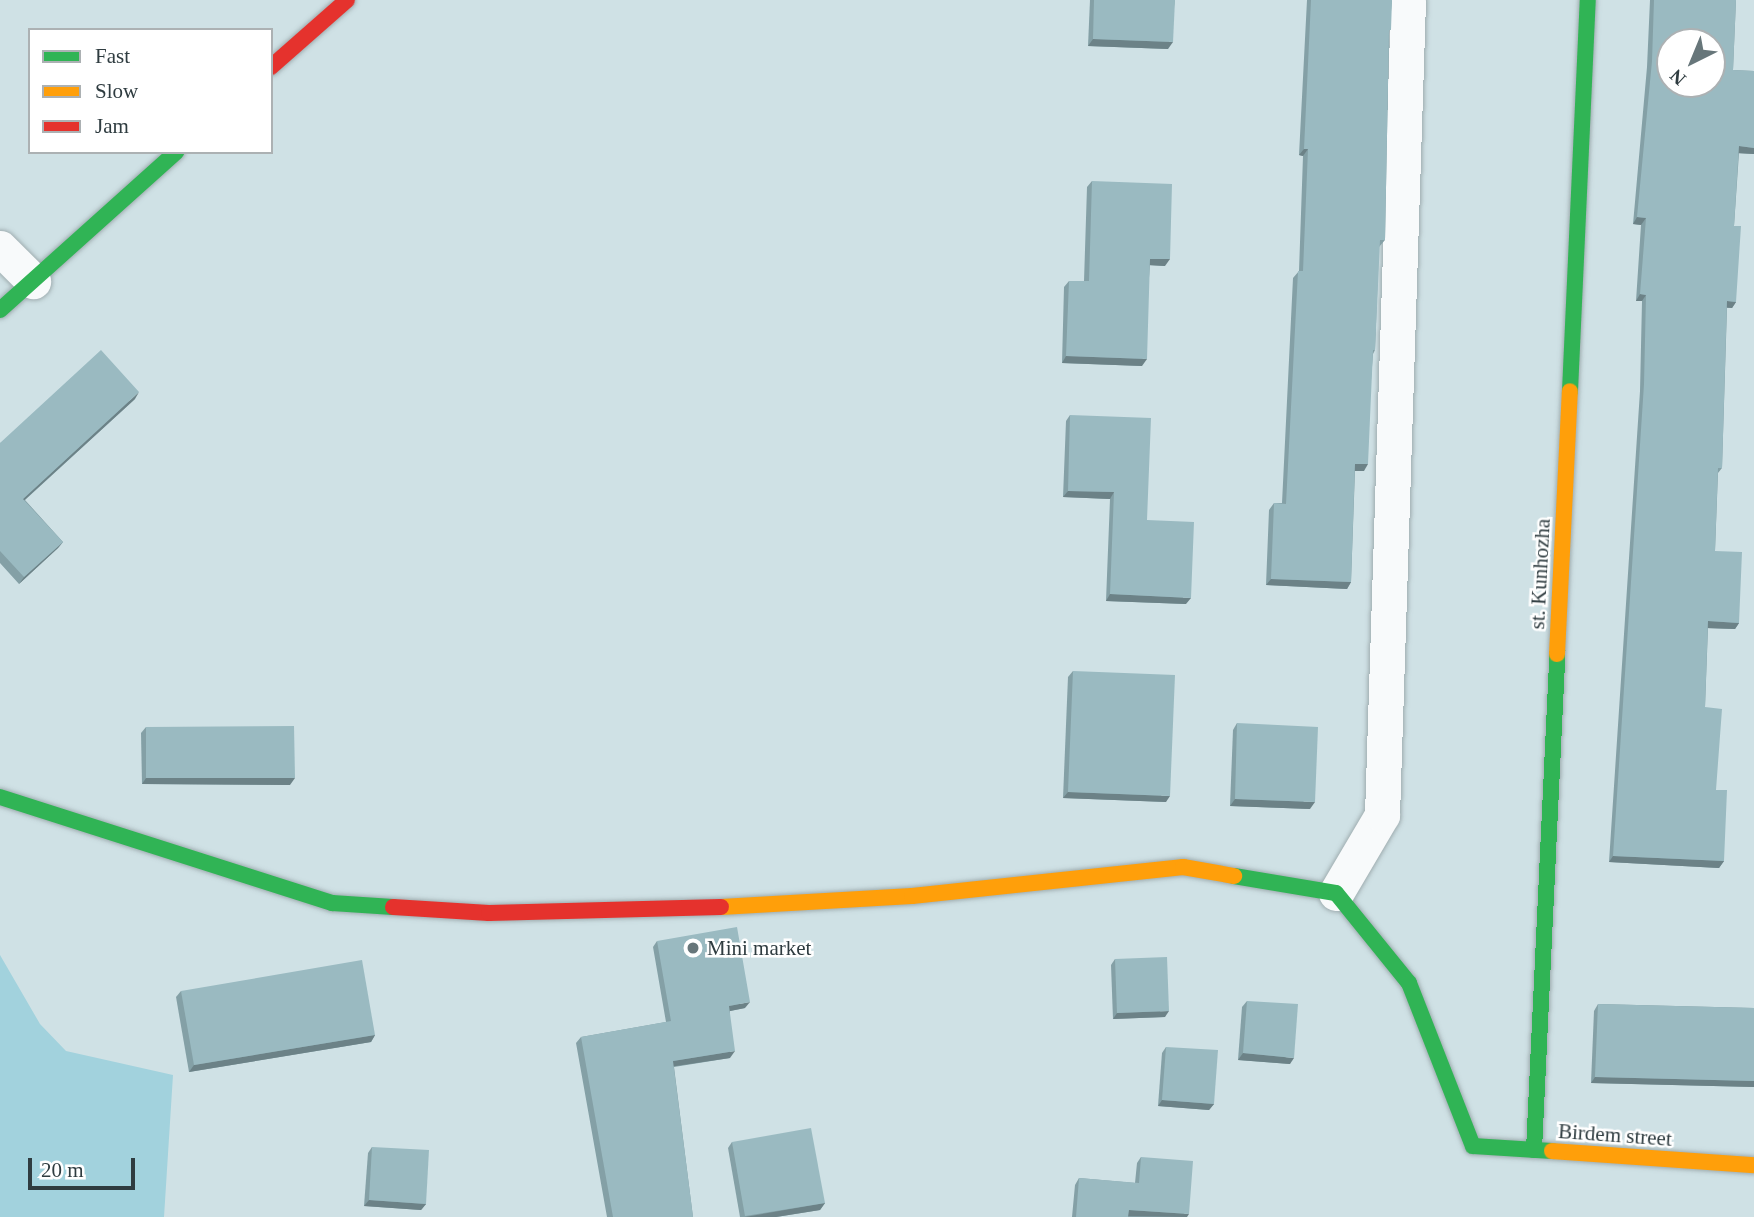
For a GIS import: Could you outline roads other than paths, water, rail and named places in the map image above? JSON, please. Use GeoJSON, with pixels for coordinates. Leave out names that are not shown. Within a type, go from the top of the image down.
{"type":"FeatureCollection","features":[{"type":"Feature","properties":{"kind":"street"},"geometry":{"type":"LineString","coordinates":[[273,65],[346,0]]}},
{"type":"Feature","properties":{"kind":"street"},"geometry":{"type":"LineString","coordinates":[[0,797],[332,903],[489,913],[746,906],[912,896],[1183,867],[1336,893],[1382,815],[1408,0]]}},
{"type":"Feature","properties":{"kind":"street","name":"st. Kunhozha"},"geometry":{"type":"LineString","coordinates":[[1534,1150],[1588,0]]}},
{"type":"Feature","properties":{"kind":"street"},"geometry":{"type":"LineString","coordinates":[[0,310],[174,154]]}},
{"type":"Feature","properties":{"kind":"street"},"geometry":{"type":"LineString","coordinates":[[0,248],[33,281]]}},
{"type":"Feature","properties":{"kind":"street","name":"Birdem street"},"geometry":{"type":"LineString","coordinates":[[1336,893],[1409,983],[1473,1146],[1754,1165]]}},
{"type":"Feature","properties":{"kind":"place","name":"Mini market"},"geometry":{"type":"Point","coordinates":[693,948]}}]}
